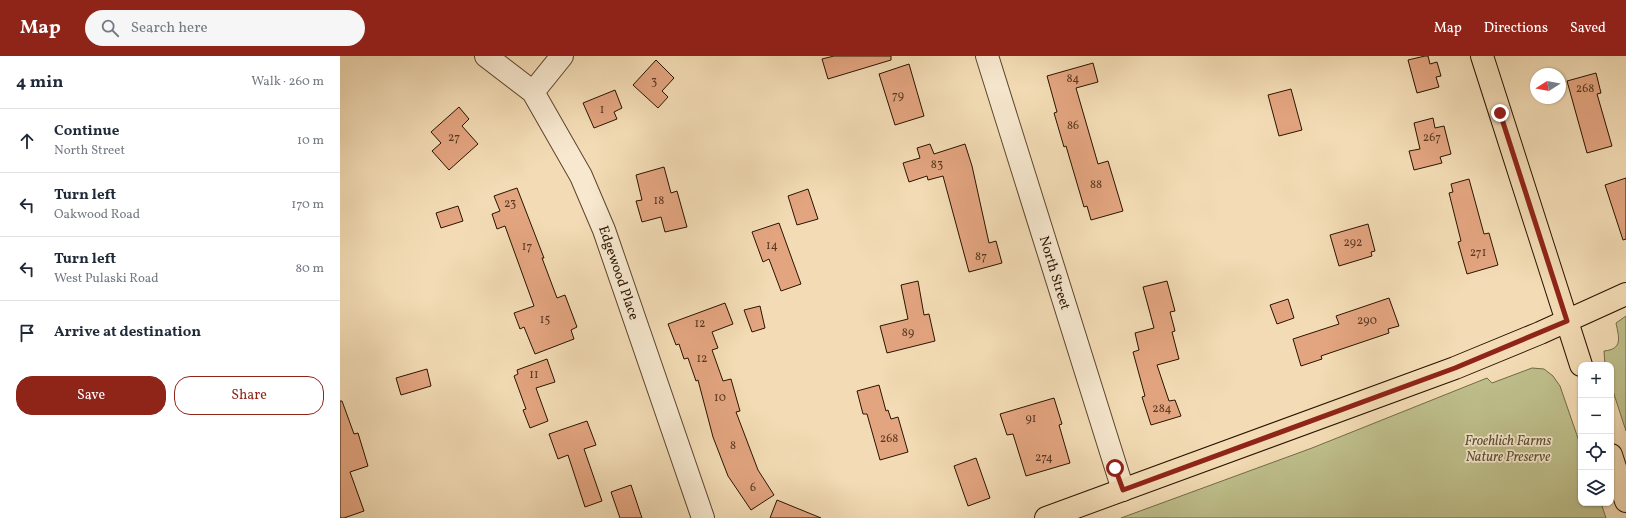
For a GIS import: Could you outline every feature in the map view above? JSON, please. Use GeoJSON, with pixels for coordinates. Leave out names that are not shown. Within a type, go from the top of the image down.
{"type":"FeatureCollection","features":[{"type":"Feature","properties":{"kind":"main road"},"geometry":{"type":"LineString","coordinates":[[1482,56],[1580,362]]}},
{"type":"Feature","properties":{"kind":"main road"},"geometry":{"type":"LineString","coordinates":[[1046,518],[1448,371],[1567,321],[1626,294]]}},
{"type":"Feature","properties":{"kind":"main road"},"geometry":{"type":"LineString","coordinates":[[1614,464],[1626,500]]}},
{"type":"Feature","properties":{"kind":"street","name":"Edgewood Place"},"geometry":{"type":"LineString","coordinates":[[486,56],[533,92],[581,176],[604,230],[703,518]]}},
{"type":"Feature","properties":{"kind":"street"},"geometry":{"type":"LineString","coordinates":[[533,92],[562,56]]}},
{"type":"Feature","properties":{"kind":"street","name":"North Street"},"geometry":{"type":"LineString","coordinates":[[987,56],[1123,490]]}},
{"type":"Feature","properties":{"kind":"green space"},"geometry":{"type":"Polygon","coordinates":[[[1626,316],[1626,431],[1614,394],[1614,362],[1605,362],[1604,351],[1614,348],[1618,342],[1619,338],[1616,323],[1626,316]]]}},
{"type":"Feature","properties":{"kind":"green space","name":"Froehlich Farms Nature Preserve"},"geometry":{"type":"Polygon","coordinates":[[[1532,368],[1544,369],[1553,376],[1560,386],[1578,438],[1578,506],[1602,506],[1606,518],[1121,518],[1312,448],[1487,378],[1492,383],[1532,368]]]}},
{"type":"Feature","properties":{"kind":"building"},"geometry":{"type":"Polygon","coordinates":[[[834,56],[891,56],[891,60],[828,79],[822,59],[834,56]]]}},
{"type":"Feature","properties":{"kind":"building"},"geometry":{"type":"Polygon","coordinates":[[[1428,56],[1430,64],[1437,62],[1441,76],[1436,77],[1439,87],[1417,93],[1408,60],[1428,56]]]}},
{"type":"Feature","properties":{"kind":"building"},"geometry":{"type":"Polygon","coordinates":[[[656,60],[674,78],[662,91],[668,97],[658,108],[633,85],[656,60]]]}},
{"type":"Feature","properties":{"kind":"building"},"geometry":{"type":"Polygon","coordinates":[[[1093,63],[1098,82],[1076,88],[1098,164],[1108,161],[1123,211],[1091,220],[1087,206],[1084,207],[1066,146],[1064,147],[1054,113],[1057,112],[1047,76],[1093,63]]]}},
{"type":"Feature","properties":{"kind":"building"},"geometry":{"type":"Polygon","coordinates":[[[909,64],[924,116],[895,125],[879,74],[909,64]]]}},
{"type":"Feature","properties":{"kind":"building"},"geometry":{"type":"Polygon","coordinates":[[[1596,73],[1601,93],[1597,94],[1612,146],[1587,153],[1567,81],[1596,73]]]}},
{"type":"Feature","properties":{"kind":"building"},"geometry":{"type":"Polygon","coordinates":[[[1291,89],[1302,130],[1279,136],[1268,95],[1291,89]]]}},
{"type":"Feature","properties":{"kind":"building"},"geometry":{"type":"Polygon","coordinates":[[[615,90],[622,108],[614,112],[617,119],[594,128],[583,103],[615,90]]]}},
{"type":"Feature","properties":{"kind":"building"},"geometry":{"type":"Polygon","coordinates":[[[459,107],[469,119],[462,126],[478,144],[449,170],[432,151],[441,143],[431,132],[459,107]]]}},
{"type":"Feature","properties":{"kind":"building"},"geometry":{"type":"Polygon","coordinates":[[[1433,118],[1435,128],[1444,126],[1451,154],[1440,157],[1442,163],[1414,170],[1409,151],[1420,149],[1414,123],[1433,118]]]}},
{"type":"Feature","properties":{"kind":"building"},"geometry":{"type":"Polygon","coordinates":[[[930,144],[934,154],[965,144],[972,166],[989,243],[996,241],[1002,263],[969,272],[943,176],[928,180],[927,176],[909,182],[903,163],[920,158],[917,148],[930,144]]]}},
{"type":"Feature","properties":{"kind":"building"},"geometry":{"type":"Polygon","coordinates":[[[664,167],[671,193],[677,191],[687,227],[665,232],[661,217],[642,222],[636,201],[642,200],[636,175],[664,167]]]}},
{"type":"Feature","properties":{"kind":"building"},"geometry":{"type":"Polygon","coordinates":[[[1626,178],[1626,239],[1623,240],[1605,185],[1626,178]]]}},
{"type":"Feature","properties":{"kind":"building"},"geometry":{"type":"Polygon","coordinates":[[[1469,179],[1484,234],[1489,233],[1498,265],[1467,274],[1458,242],[1461,241],[1449,193],[1453,192],[1451,184],[1469,179]]]}},
{"type":"Feature","properties":{"kind":"building"},"geometry":{"type":"Polygon","coordinates":[[[517,188],[544,258],[542,258],[557,298],[565,295],[577,327],[571,330],[574,339],[535,354],[524,327],[520,329],[514,313],[534,306],[505,226],[497,229],[492,214],[500,211],[494,196],[517,188]]]}},
{"type":"Feature","properties":{"kind":"building"},"geometry":{"type":"Polygon","coordinates":[[[808,189],[818,219],[797,225],[788,196],[808,189]]]}},
{"type":"Feature","properties":{"kind":"building"},"geometry":{"type":"Polygon","coordinates":[[[458,206],[463,221],[441,228],[436,213],[458,206]]]}},
{"type":"Feature","properties":{"kind":"building"},"geometry":{"type":"Polygon","coordinates":[[[779,223],[801,284],[781,291],[769,259],[763,262],[752,232],[779,223]]]}},
{"type":"Feature","properties":{"kind":"building"},"geometry":{"type":"Polygon","coordinates":[[[1368,224],[1375,251],[1371,252],[1372,256],[1339,266],[1330,235],[1368,224]]]}},
{"type":"Feature","properties":{"kind":"building"},"geometry":{"type":"Polygon","coordinates":[[[918,281],[924,315],[929,314],[935,341],[887,353],[880,326],[908,319],[901,285],[918,281]]]}},
{"type":"Feature","properties":{"kind":"building"},"geometry":{"type":"Polygon","coordinates":[[[1167,281],[1175,311],[1170,312],[1175,331],[1172,332],[1179,359],[1157,365],[1169,401],[1175,400],[1181,416],[1151,425],[1142,397],[1145,396],[1133,352],[1139,350],[1135,333],[1154,328],[1143,287],[1167,281]]]}},
{"type":"Feature","properties":{"kind":"building"},"geometry":{"type":"Polygon","coordinates":[[[1389,298],[1399,326],[1388,329],[1389,333],[1321,356],[1322,359],[1301,366],[1293,339],[1339,324],[1336,316],[1389,298]]]}},
{"type":"Feature","properties":{"kind":"building"},"geometry":{"type":"Polygon","coordinates":[[[1288,299],[1294,318],[1277,324],[1270,305],[1288,299]]]}},
{"type":"Feature","properties":{"kind":"building"},"geometry":{"type":"Polygon","coordinates":[[[725,303],[733,324],[712,332],[718,348],[712,350],[723,381],[731,379],[740,411],[736,412],[758,470],[774,495],[751,510],[728,476],[713,437],[698,380],[696,381],[688,358],[684,359],[679,344],[676,345],[668,324],[725,303]]]}},
{"type":"Feature","properties":{"kind":"building"},"geometry":{"type":"Polygon","coordinates":[[[760,306],[765,328],[752,332],[744,310],[760,306]]]}},
{"type":"Feature","properties":{"kind":"building"},"geometry":{"type":"Polygon","coordinates":[[[547,359],[555,382],[536,388],[548,421],[530,428],[523,410],[526,409],[514,376],[518,374],[517,370],[547,359]]]}},
{"type":"Feature","properties":{"kind":"building"},"geometry":{"type":"Polygon","coordinates":[[[427,369],[431,386],[401,395],[396,378],[427,369]]]}},
{"type":"Feature","properties":{"kind":"building"},"geometry":{"type":"Polygon","coordinates":[[[879,385],[886,411],[888,410],[891,419],[898,417],[908,452],[880,460],[867,414],[863,414],[857,391],[879,385]]]}},
{"type":"Feature","properties":{"kind":"building"},"geometry":{"type":"Polygon","coordinates":[[[1054,398],[1062,424],[1059,425],[1070,463],[1026,476],[1013,434],[1007,435],[1000,414],[1054,398]]]}},
{"type":"Feature","properties":{"kind":"building"},"geometry":{"type":"Polygon","coordinates":[[[340,401],[342,401],[354,434],[358,433],[368,466],[350,472],[364,511],[344,518],[340,518],[340,401]]]}},
{"type":"Feature","properties":{"kind":"building"},"geometry":{"type":"Polygon","coordinates":[[[587,421],[596,445],[584,449],[602,501],[585,507],[568,455],[558,459],[549,434],[587,421]]]}},
{"type":"Feature","properties":{"kind":"building"},"geometry":{"type":"Polygon","coordinates":[[[976,458],[990,498],[968,506],[954,466],[976,458]]]}},
{"type":"Feature","properties":{"kind":"building"},"geometry":{"type":"Polygon","coordinates":[[[631,485],[642,518],[620,518],[611,492],[631,485]]]}},
{"type":"Feature","properties":{"kind":"building"},"geometry":{"type":"Polygon","coordinates":[[[777,500],[821,518],[770,518],[777,500]]]}},
{"type":"Feature","properties":{"kind":"route"},"geometry":{"type":"LineString","coordinates":[[1115,468],[1123,490],[1455,368],[1567,321],[1500,113]]}}]}
